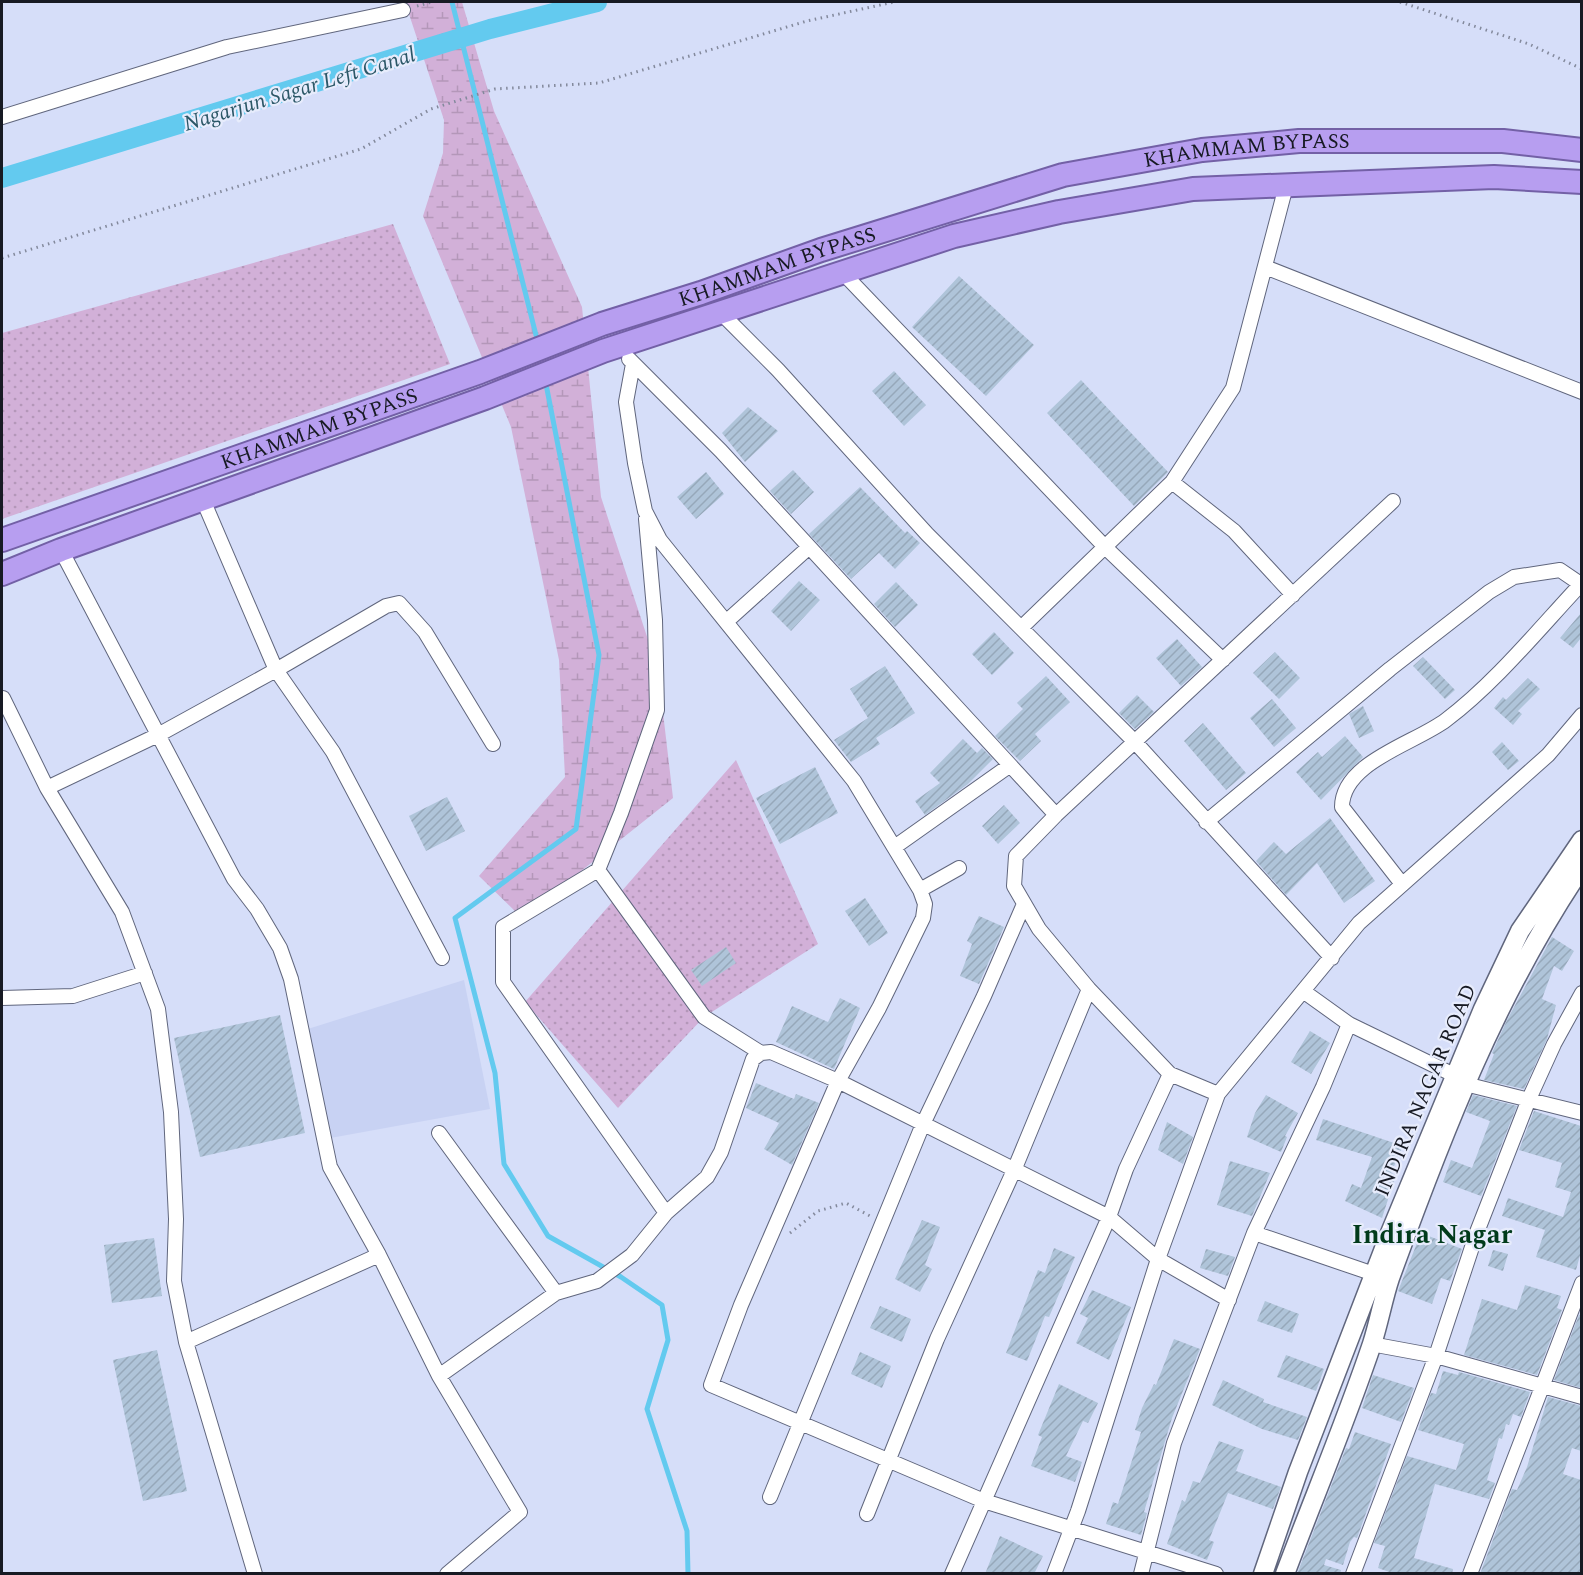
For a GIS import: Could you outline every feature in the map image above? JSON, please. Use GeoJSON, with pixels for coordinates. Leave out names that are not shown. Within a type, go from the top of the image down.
{"type":"FeatureCollection","features":[{"type":"Feature","properties":{"kind":"highway","name":"KHAMMAM BYPASS"},"geometry":{"type":"LineString","coordinates":[[2,540],[480,372],[590,329],[821,250],[1063,175],[1190,152],[1311,141],[1503,141],[1581,150]]}},
{"type":"Feature","properties":{"kind":"highway","name":"KHAMMAM BYPASS"},"geometry":{"type":"LineString","coordinates":[[2,574],[61,550],[485,398],[610,348],[722,314],[954,236],[1059,212],[1192,189],[1494,177],[1581,182]]}},
{"type":"Feature","properties":{"kind":"street"},"geometry":{"type":"LineString","coordinates":[[2,117],[227,47],[404,10]]}},
{"type":"Feature","properties":{"kind":"street"},"geometry":{"type":"LineString","coordinates":[[1022,627],[1172,482],[1233,388],[1286,186]]}},
{"type":"Feature","properties":{"kind":"street"},"geometry":{"type":"LineString","coordinates":[[1265,267],[1581,392]]}},
{"type":"Feature","properties":{"kind":"street"},"geometry":{"type":"LineString","coordinates":[[843,273],[1106,548],[1223,660]]}},
{"type":"Feature","properties":{"kind":"street"},"geometry":{"type":"LineString","coordinates":[[722,314],[778,370],[927,534],[1135,742],[1332,958]]}},
{"type":"Feature","properties":{"kind":"street"},"geometry":{"type":"LineString","coordinates":[[610,348],[633,364],[721,451],[1056,815]]}},
{"type":"Feature","properties":{"kind":"street"},"geometry":{"type":"LineString","coordinates":[[633,364],[626,402],[645,511],[656,620],[657,710],[598,870],[503,927],[503,981],[666,1213]]}},
{"type":"Feature","properties":{"kind":"street"},"geometry":{"type":"LineString","coordinates":[[1172,482],[1234,531],[1293,595]]}},
{"type":"Feature","properties":{"kind":"street"},"geometry":{"type":"LineString","coordinates":[[203,500],[276,670],[333,752],[442,958]]}},
{"type":"Feature","properties":{"kind":"street"},"geometry":{"type":"LineString","coordinates":[[1218,1094],[1170,1074],[1089,989],[1039,929],[1014,886],[1016,856],[1056,815],[1393,501]]}},
{"type":"Feature","properties":{"kind":"street"},"geometry":{"type":"LineString","coordinates":[[645,511],[660,540],[727,621],[803,721],[855,781],[896,846],[925,904],[923,918],[879,1008],[838,1081],[711,1384],[984,1501],[1216,1574]]}},
{"type":"Feature","properties":{"kind":"street"},"geometry":{"type":"LineString","coordinates":[[727,621],[808,548]]}},
{"type":"Feature","properties":{"kind":"street"},"geometry":{"type":"LineString","coordinates":[[61,550],[234,879],[257,909],[280,948],[291,979],[330,1167],[380,1255],[439,1376],[520,1512],[447,1574]]}},
{"type":"Feature","properties":{"kind":"street"},"geometry":{"type":"LineString","coordinates":[[1206,822],[1390,669],[1489,592],[1514,577],[1560,570],[1581,584],[1501,669],[1446,720],[1381,756],[1348,784],[1342,797],[1342,807],[1402,884]]}},
{"type":"Feature","properties":{"kind":"street"},"geometry":{"type":"LineString","coordinates":[[47,788],[158,735],[386,606],[399,603],[425,632],[493,744]]}},
{"type":"Feature","properties":{"kind":"street"},"geometry":{"type":"LineString","coordinates":[[3,698],[47,788],[122,912],[158,1009],[171,1112],[176,1219],[174,1281],[186,1342],[255,1574]]}},
{"type":"Feature","properties":{"kind":"street"},"geometry":{"type":"LineString","coordinates":[[1054,1574],[1072,1527],[1158,1259],[1218,1094],[1253,1048],[1332,958],[1359,923],[1548,755],[1581,715]]}},
{"type":"Feature","properties":{"kind":"street"},"geometry":{"type":"LineString","coordinates":[[896,846],[1009,766]]}},
{"type":"Feature","properties":{"kind":"street","name":"INDIRA NAGAR ROAD"},"geometry":{"type":"LineString","coordinates":[[1263,1574],[1374,1274],[1460,1080],[1520,931],[1581,840]]}},
{"type":"Feature","properties":{"kind":"street","name":"INDIRA NAGAR ROAD"},"geometry":{"type":"LineString","coordinates":[[1285,1574],[1371,1344],[1390,1280],[1460,1080],[1547,918],[1581,867]]}},
{"type":"Feature","properties":{"kind":"street"},"geometry":{"type":"LineString","coordinates":[[920,890],[959,868]]}},
{"type":"Feature","properties":{"kind":"street"},"geometry":{"type":"LineString","coordinates":[[598,870],[704,1017],[761,1053]]}},
{"type":"Feature","properties":{"kind":"street"},"geometry":{"type":"LineString","coordinates":[[770,1497],[923,1125],[984,996],[1024,904]]}},
{"type":"Feature","properties":{"kind":"street"},"geometry":{"type":"LineString","coordinates":[[2,998],[73,996],[145,973]]}},
{"type":"Feature","properties":{"kind":"street"},"geometry":{"type":"LineString","coordinates":[[867,1514],[937,1340],[1015,1168],[1089,989]]}},
{"type":"Feature","properties":{"kind":"street"},"geometry":{"type":"LineString","coordinates":[[1303,991],[1349,1024],[1460,1080],[1581,1113]]}},
{"type":"Feature","properties":{"kind":"street"},"geometry":{"type":"LineString","coordinates":[[1353,1574],[1436,1356],[1477,1232],[1529,1099],[1581,993]]}},
{"type":"Feature","properties":{"kind":"street"},"geometry":{"type":"LineString","coordinates":[[1141,1574],[1148,1554],[1174,1443],[1254,1233],[1323,1087],[1349,1024]]}},
{"type":"Feature","properties":{"kind":"street"},"geometry":{"type":"LineString","coordinates":[[439,1376],[556,1293],[597,1281],[632,1255],[666,1213],[707,1177],[721,1152],[753,1059],[761,1053],[771,1052],[838,1081],[1109,1217],[1158,1259],[1229,1300]]}},
{"type":"Feature","properties":{"kind":"street"},"geometry":{"type":"LineString","coordinates":[[952,1574],[1109,1217],[1126,1169],[1170,1074]]}},
{"type":"Feature","properties":{"kind":"street"},"geometry":{"type":"LineString","coordinates":[[439,1133],[556,1293]]}},
{"type":"Feature","properties":{"kind":"street"},"geometry":{"type":"LineString","coordinates":[[1254,1233],[1374,1274]]}},
{"type":"Feature","properties":{"kind":"street"},"geometry":{"type":"LineString","coordinates":[[186,1342],[380,1255]]}},
{"type":"Feature","properties":{"kind":"street"},"geometry":{"type":"LineString","coordinates":[[1470,1574],[1581,1282]]}},
{"type":"Feature","properties":{"kind":"street"},"geometry":{"type":"LineString","coordinates":[[1371,1344],[1436,1356],[1542,1388],[1581,1397]]}},
{"type":"Feature","properties":{"kind":"path"},"geometry":{"type":"LineString","coordinates":[[2,258],[361,149],[431,109],[495,89],[599,83],[807,21],[894,2]]}},
{"type":"Feature","properties":{"kind":"path"},"geometry":{"type":"LineString","coordinates":[[1400,2],[1529,44],[1581,69]]}},
{"type":"Feature","properties":{"kind":"path"},"geometry":{"type":"LineString","coordinates":[[768,1247],[803,1225],[818,1212],[846,1203],[868,1215],[881,1231]]}},
{"type":"Feature","properties":{"kind":"shaded area"},"geometry":{"type":"Polygon","coordinates":[[[464,980],[490,1109],[325,1139],[295,1033],[464,980]]]}},
{"type":"Feature","properties":{"kind":"green space"},"geometry":{"type":"Polygon","coordinates":[[[405,2],[462,2],[494,111],[582,307],[601,497],[658,670],[673,798],[522,918],[479,876],[565,777],[559,660],[511,427],[423,216],[443,153],[444,120],[405,2]]]}},
{"type":"Feature","properties":{"kind":"green space"},"geometry":{"type":"Polygon","coordinates":[[[393,224],[450,364],[2,519],[2,333],[393,224]]]}},
{"type":"Feature","properties":{"kind":"green space"},"geometry":{"type":"Polygon","coordinates":[[[736,760],[818,944],[704,1017],[618,1108],[525,1002],[736,760]]]}},
{"type":"Feature","properties":{"kind":"building"},"geometry":{"type":"Polygon","coordinates":[[[959,276],[1034,345],[986,396],[912,327],[959,276]]]}},
{"type":"Feature","properties":{"kind":"building"},"geometry":{"type":"Polygon","coordinates":[[[894,371],[926,405],[904,426],[872,391],[894,371]]]}},
{"type":"Feature","properties":{"kind":"building"},"geometry":{"type":"Polygon","coordinates":[[[1081,380],[1168,472],[1134,506],[1047,413],[1081,380]]]}},
{"type":"Feature","properties":{"kind":"building"},"geometry":{"type":"Polygon","coordinates":[[[748,407],[778,431],[745,462],[722,433],[748,407]]]}},
{"type":"Feature","properties":{"kind":"building"},"geometry":{"type":"Polygon","coordinates":[[[793,470],[814,492],[791,514],[770,491],[793,470]]]}},
{"type":"Feature","properties":{"kind":"building"},"geometry":{"type":"Polygon","coordinates":[[[706,472],[724,494],[696,519],[677,497],[706,472]]]}},
{"type":"Feature","properties":{"kind":"building"},"geometry":{"type":"Polygon","coordinates":[[[860,487],[905,533],[907,531],[920,543],[895,569],[879,553],[851,579],[809,534],[860,487]]]}},
{"type":"Feature","properties":{"kind":"building"},"geometry":{"type":"Polygon","coordinates":[[[799,581],[820,600],[791,631],[771,611],[799,581]]]}},
{"type":"Feature","properties":{"kind":"building"},"geometry":{"type":"Polygon","coordinates":[[[896,582],[918,605],[895,627],[874,604],[896,582]]]}},
{"type":"Feature","properties":{"kind":"building"},"geometry":{"type":"Polygon","coordinates":[[[1581,613],[1581,638],[1573,648],[1560,638],[1581,613]]]}},
{"type":"Feature","properties":{"kind":"building"},"geometry":{"type":"Polygon","coordinates":[[[994,632],[1014,653],[992,675],[972,654],[994,632]]]}},
{"type":"Feature","properties":{"kind":"building"},"geometry":{"type":"Polygon","coordinates":[[[1177,639],[1202,667],[1181,686],[1156,658],[1177,639]]]}},
{"type":"Feature","properties":{"kind":"building"},"geometry":{"type":"Polygon","coordinates":[[[1275,652],[1300,678],[1279,699],[1253,673],[1275,652]]]}},
{"type":"Feature","properties":{"kind":"building"},"geometry":{"type":"Polygon","coordinates":[[[1423,657],[1455,690],[1445,699],[1413,666],[1423,657]]]}},
{"type":"Feature","properties":{"kind":"building"},"geometry":{"type":"Polygon","coordinates":[[[885,666],[915,713],[876,738],[880,744],[851,762],[834,740],[868,718],[850,689],[885,666]]]}},
{"type":"Feature","properties":{"kind":"building"},"geometry":{"type":"Polygon","coordinates":[[[1046,676],[1070,702],[1035,734],[1041,741],[1020,761],[995,736],[1023,709],[1017,703],[1046,676]]]}},
{"type":"Feature","properties":{"kind":"building"},"geometry":{"type":"Polygon","coordinates":[[[1528,678],[1540,689],[1518,711],[1522,714],[1513,725],[1494,708],[1503,697],[1506,700],[1528,678]]]}},
{"type":"Feature","properties":{"kind":"building"},"geometry":{"type":"Polygon","coordinates":[[[1137,695],[1154,712],[1135,729],[1119,713],[1137,695]]]}},
{"type":"Feature","properties":{"kind":"building"},"geometry":{"type":"Polygon","coordinates":[[[1272,699],[1296,728],[1274,747],[1250,718],[1272,699]]]}},
{"type":"Feature","properties":{"kind":"building"},"geometry":{"type":"Polygon","coordinates":[[[1363,706],[1374,731],[1359,738],[1349,714],[1363,706]]]}},
{"type":"Feature","properties":{"kind":"building"},"geometry":{"type":"Polygon","coordinates":[[[1203,723],[1246,773],[1226,790],[1184,741],[1203,723]]]}},
{"type":"Feature","properties":{"kind":"building"},"geometry":{"type":"Polygon","coordinates":[[[1345,736],[1363,757],[1321,800],[1296,772],[1318,752],[1322,757],[1345,736]]]}},
{"type":"Feature","properties":{"kind":"building"},"geometry":{"type":"Polygon","coordinates":[[[963,739],[977,753],[982,748],[993,759],[968,784],[925,815],[915,801],[940,783],[930,773],[963,739]]]}},
{"type":"Feature","properties":{"kind":"building"},"geometry":{"type":"Polygon","coordinates":[[[1502,742],[1519,761],[1508,770],[1492,752],[1502,742]]]}},
{"type":"Feature","properties":{"kind":"building"},"geometry":{"type":"Polygon","coordinates":[[[815,767],[838,813],[780,844],[756,798],[815,767]]]}},
{"type":"Feature","properties":{"kind":"building"},"geometry":{"type":"Polygon","coordinates":[[[447,797],[465,831],[426,851],[409,816],[447,797]]]}},
{"type":"Feature","properties":{"kind":"building"},"geometry":{"type":"Polygon","coordinates":[[[1004,805],[1020,823],[998,844],[982,826],[1004,805]]]}},
{"type":"Feature","properties":{"kind":"building"},"geometry":{"type":"Polygon","coordinates":[[[1330,818],[1375,881],[1344,903],[1317,863],[1286,895],[1256,861],[1274,842],[1286,854],[1330,818]]]}},
{"type":"Feature","properties":{"kind":"building"},"geometry":{"type":"Polygon","coordinates":[[[865,898],[888,933],[869,946],[845,911],[865,898]]]}},
{"type":"Feature","properties":{"kind":"building"},"geometry":{"type":"Polygon","coordinates":[[[979,916],[1004,927],[979,984],[960,976],[972,944],[967,941],[979,916]]]}},
{"type":"Feature","properties":{"kind":"building"},"geometry":{"type":"Polygon","coordinates":[[[1552,937],[1574,951],[1562,971],[1554,966],[1542,999],[1556,1005],[1547,1039],[1524,1089],[1484,1080],[1494,1054],[1492,1053],[1507,1020],[1552,937]]]}},
{"type":"Feature","properties":{"kind":"building"},"geometry":{"type":"Polygon","coordinates":[[[726,947],[736,963],[702,986],[691,970],[726,947]]]}},
{"type":"Feature","properties":{"kind":"building"},"geometry":{"type":"Polygon","coordinates":[[[840,998],[860,1008],[834,1069],[776,1042],[792,1006],[828,1022],[840,998]]]}},
{"type":"Feature","properties":{"kind":"building"},"geometry":{"type":"Polygon","coordinates":[[[280,1015],[305,1133],[200,1157],[174,1038],[280,1015]]]}},
{"type":"Feature","properties":{"kind":"building"},"geometry":{"type":"Polygon","coordinates":[[[1310,1031],[1330,1043],[1311,1074],[1291,1062],[1310,1031]]]}},
{"type":"Feature","properties":{"kind":"building"},"geometry":{"type":"Polygon","coordinates":[[[756,1083],[794,1099],[796,1094],[819,1103],[792,1165],[764,1149],[779,1123],[746,1108],[756,1083]]]}},
{"type":"Feature","properties":{"kind":"building"},"geometry":{"type":"Polygon","coordinates":[[[1266,1095],[1298,1113],[1285,1136],[1287,1137],[1281,1152],[1247,1137],[1255,1113],[1266,1095]]]}},
{"type":"Feature","properties":{"kind":"building"},"geometry":{"type":"Polygon","coordinates":[[[1473,1095],[1517,1106],[1481,1196],[1443,1182],[1451,1160],[1472,1168],[1490,1121],[1466,1112],[1473,1095]]]}},
{"type":"Feature","properties":{"kind":"building"},"geometry":{"type":"Polygon","coordinates":[[[1534,1111],[1581,1126],[1581,1252],[1576,1270],[1536,1257],[1545,1230],[1502,1216],[1508,1198],[1563,1217],[1571,1192],[1555,1187],[1562,1163],[1519,1150],[1534,1111]]]}},
{"type":"Feature","properties":{"kind":"building"},"geometry":{"type":"Polygon","coordinates":[[[1323,1119],[1403,1146],[1391,1173],[1396,1175],[1382,1218],[1345,1201],[1352,1184],[1361,1188],[1372,1157],[1316,1140],[1323,1119]]]}},
{"type":"Feature","properties":{"kind":"building"},"geometry":{"type":"Polygon","coordinates":[[[1167,1122],[1193,1137],[1183,1164],[1158,1150],[1167,1122]]]}},
{"type":"Feature","properties":{"kind":"building"},"geometry":{"type":"Polygon","coordinates":[[[1230,1161],[1270,1173],[1252,1216],[1217,1205],[1230,1161]]]}},
{"type":"Feature","properties":{"kind":"building"},"geometry":{"type":"Polygon","coordinates":[[[922,1220],[940,1227],[925,1265],[932,1269],[920,1292],[895,1279],[922,1220]]]}},
{"type":"Feature","properties":{"kind":"building"},"geometry":{"type":"Polygon","coordinates":[[[1421,1233],[1462,1249],[1450,1281],[1441,1278],[1432,1304],[1398,1291],[1421,1233]]]}},
{"type":"Feature","properties":{"kind":"building"},"geometry":{"type":"Polygon","coordinates":[[[154,1238],[162,1296],[112,1303],[104,1245],[154,1238]]]}},
{"type":"Feature","properties":{"kind":"building"},"geometry":{"type":"Polygon","coordinates":[[[1054,1248],[1075,1257],[1049,1317],[1045,1316],[1027,1361],[1006,1353],[1038,1270],[1045,1273],[1054,1248]]]}},
{"type":"Feature","properties":{"kind":"building"},"geometry":{"type":"Polygon","coordinates":[[[1206,1249],[1235,1257],[1228,1276],[1200,1268],[1206,1249]]]}},
{"type":"Feature","properties":{"kind":"building"},"geometry":{"type":"Polygon","coordinates":[[[1493,1250],[1508,1254],[1503,1271],[1488,1266],[1493,1250]]]}},
{"type":"Feature","properties":{"kind":"building"},"geometry":{"type":"Polygon","coordinates":[[[1525,1285],[1561,1296],[1557,1308],[1562,1310],[1537,1375],[1464,1355],[1482,1299],[1517,1310],[1525,1285]]]}},
{"type":"Feature","properties":{"kind":"building"},"geometry":{"type":"Polygon","coordinates":[[[1092,1290],[1131,1307],[1109,1360],[1076,1343],[1088,1318],[1080,1314],[1092,1290]]]}},
{"type":"Feature","properties":{"kind":"building"},"geometry":{"type":"Polygon","coordinates":[[[1265,1301],[1299,1314],[1292,1333],[1257,1321],[1265,1301]]]}},
{"type":"Feature","properties":{"kind":"building"},"geometry":{"type":"Polygon","coordinates":[[[880,1306],[911,1319],[902,1342],[870,1328],[880,1306]]]}},
{"type":"Feature","properties":{"kind":"building"},"geometry":{"type":"Polygon","coordinates":[[[1579,1315],[1581,1315],[1581,1388],[1554,1380],[1579,1315]]]}},
{"type":"Feature","properties":{"kind":"building"},"geometry":{"type":"Polygon","coordinates":[[[1174,1339],[1200,1349],[1172,1418],[1144,1512],[1147,1513],[1141,1535],[1106,1524],[1113,1502],[1118,1504],[1141,1432],[1135,1430],[1142,1408],[1154,1384],[1156,1385],[1174,1339]]]}},
{"type":"Feature","properties":{"kind":"building"},"geometry":{"type":"Polygon","coordinates":[[[157,1350],[187,1491],[143,1501],[113,1360],[157,1350]]]}},
{"type":"Feature","properties":{"kind":"building"},"geometry":{"type":"Polygon","coordinates":[[[860,1352],[891,1366],[882,1388],[851,1374],[860,1352]]]}},
{"type":"Feature","properties":{"kind":"building"},"geometry":{"type":"Polygon","coordinates":[[[1286,1355],[1324,1369],[1316,1391],[1277,1377],[1286,1355]]]}},
{"type":"Feature","properties":{"kind":"building"},"geometry":{"type":"Polygon","coordinates":[[[1443,1371],[1458,1375],[1459,1372],[1530,1392],[1521,1417],[1513,1414],[1509,1425],[1506,1424],[1502,1439],[1499,1438],[1487,1480],[1495,1483],[1489,1499],[1435,1484],[1414,1558],[1453,1569],[1452,1574],[1395,1574],[1378,1568],[1385,1546],[1374,1543],[1407,1456],[1456,1470],[1464,1444],[1418,1430],[1431,1393],[1436,1394],[1443,1371]]]}},
{"type":"Feature","properties":{"kind":"building"},"geometry":{"type":"Polygon","coordinates":[[[1373,1375],[1414,1388],[1401,1422],[1362,1408],[1373,1375]]]}},
{"type":"Feature","properties":{"kind":"building"},"geometry":{"type":"Polygon","coordinates":[[[1223,1380],[1264,1399],[1263,1402],[1307,1417],[1298,1440],[1262,1429],[1212,1405],[1223,1380]]]}},
{"type":"Feature","properties":{"kind":"building"},"geometry":{"type":"Polygon","coordinates":[[[1059,1384],[1098,1403],[1088,1423],[1083,1421],[1066,1456],[1082,1462],[1075,1482],[1031,1466],[1042,1437],[1038,1435],[1059,1384]]]}},
{"type":"Feature","properties":{"kind":"building"},"geometry":{"type":"Polygon","coordinates":[[[1548,1397],[1581,1406],[1581,1451],[1572,1448],[1563,1474],[1581,1480],[1581,1574],[1480,1574],[1512,1489],[1517,1490],[1527,1467],[1548,1397]]]}},
{"type":"Feature","properties":{"kind":"building"},"geometry":{"type":"Polygon","coordinates":[[[1355,1432],[1391,1444],[1357,1538],[1354,1537],[1350,1542],[1343,1565],[1326,1559],[1324,1565],[1341,1570],[1340,1574],[1297,1574],[1346,1448],[1349,1449],[1355,1432]]]}},
{"type":"Feature","properties":{"kind":"building"},"geometry":{"type":"Polygon","coordinates":[[[1219,1441],[1244,1450],[1236,1471],[1281,1487],[1273,1509],[1228,1493],[1209,1540],[1214,1542],[1207,1560],[1167,1544],[1182,1500],[1185,1502],[1193,1481],[1200,1483],[1219,1441]]]}},
{"type":"Feature","properties":{"kind":"building"},"geometry":{"type":"Polygon","coordinates":[[[1000,1536],[1043,1556],[1034,1574],[985,1574],[1000,1536]]]}},
{"type":"Feature","properties":{"kind":"waterway"},"geometry":{"type":"LineString","coordinates":[[452,2],[538,343]]}},
{"type":"Feature","properties":{"kind":"waterway","name":"Nagarjun Sagar Left Canal"},"geometry":{"type":"LineString","coordinates":[[2,178],[490,29],[597,2]]}},
{"type":"Feature","properties":{"kind":"waterway"},"geometry":{"type":"LineString","coordinates":[[545,379],[599,655],[576,829],[455,918],[495,1073],[504,1164],[548,1236],[621,1277],[662,1305],[668,1340],[647,1409],[687,1531],[688,1574]]}},
{"type":"Feature","properties":{"kind":"district","name":"Indira Nagar"},"geometry":{"type":"Point","coordinates":[1432,1234]}}]}
